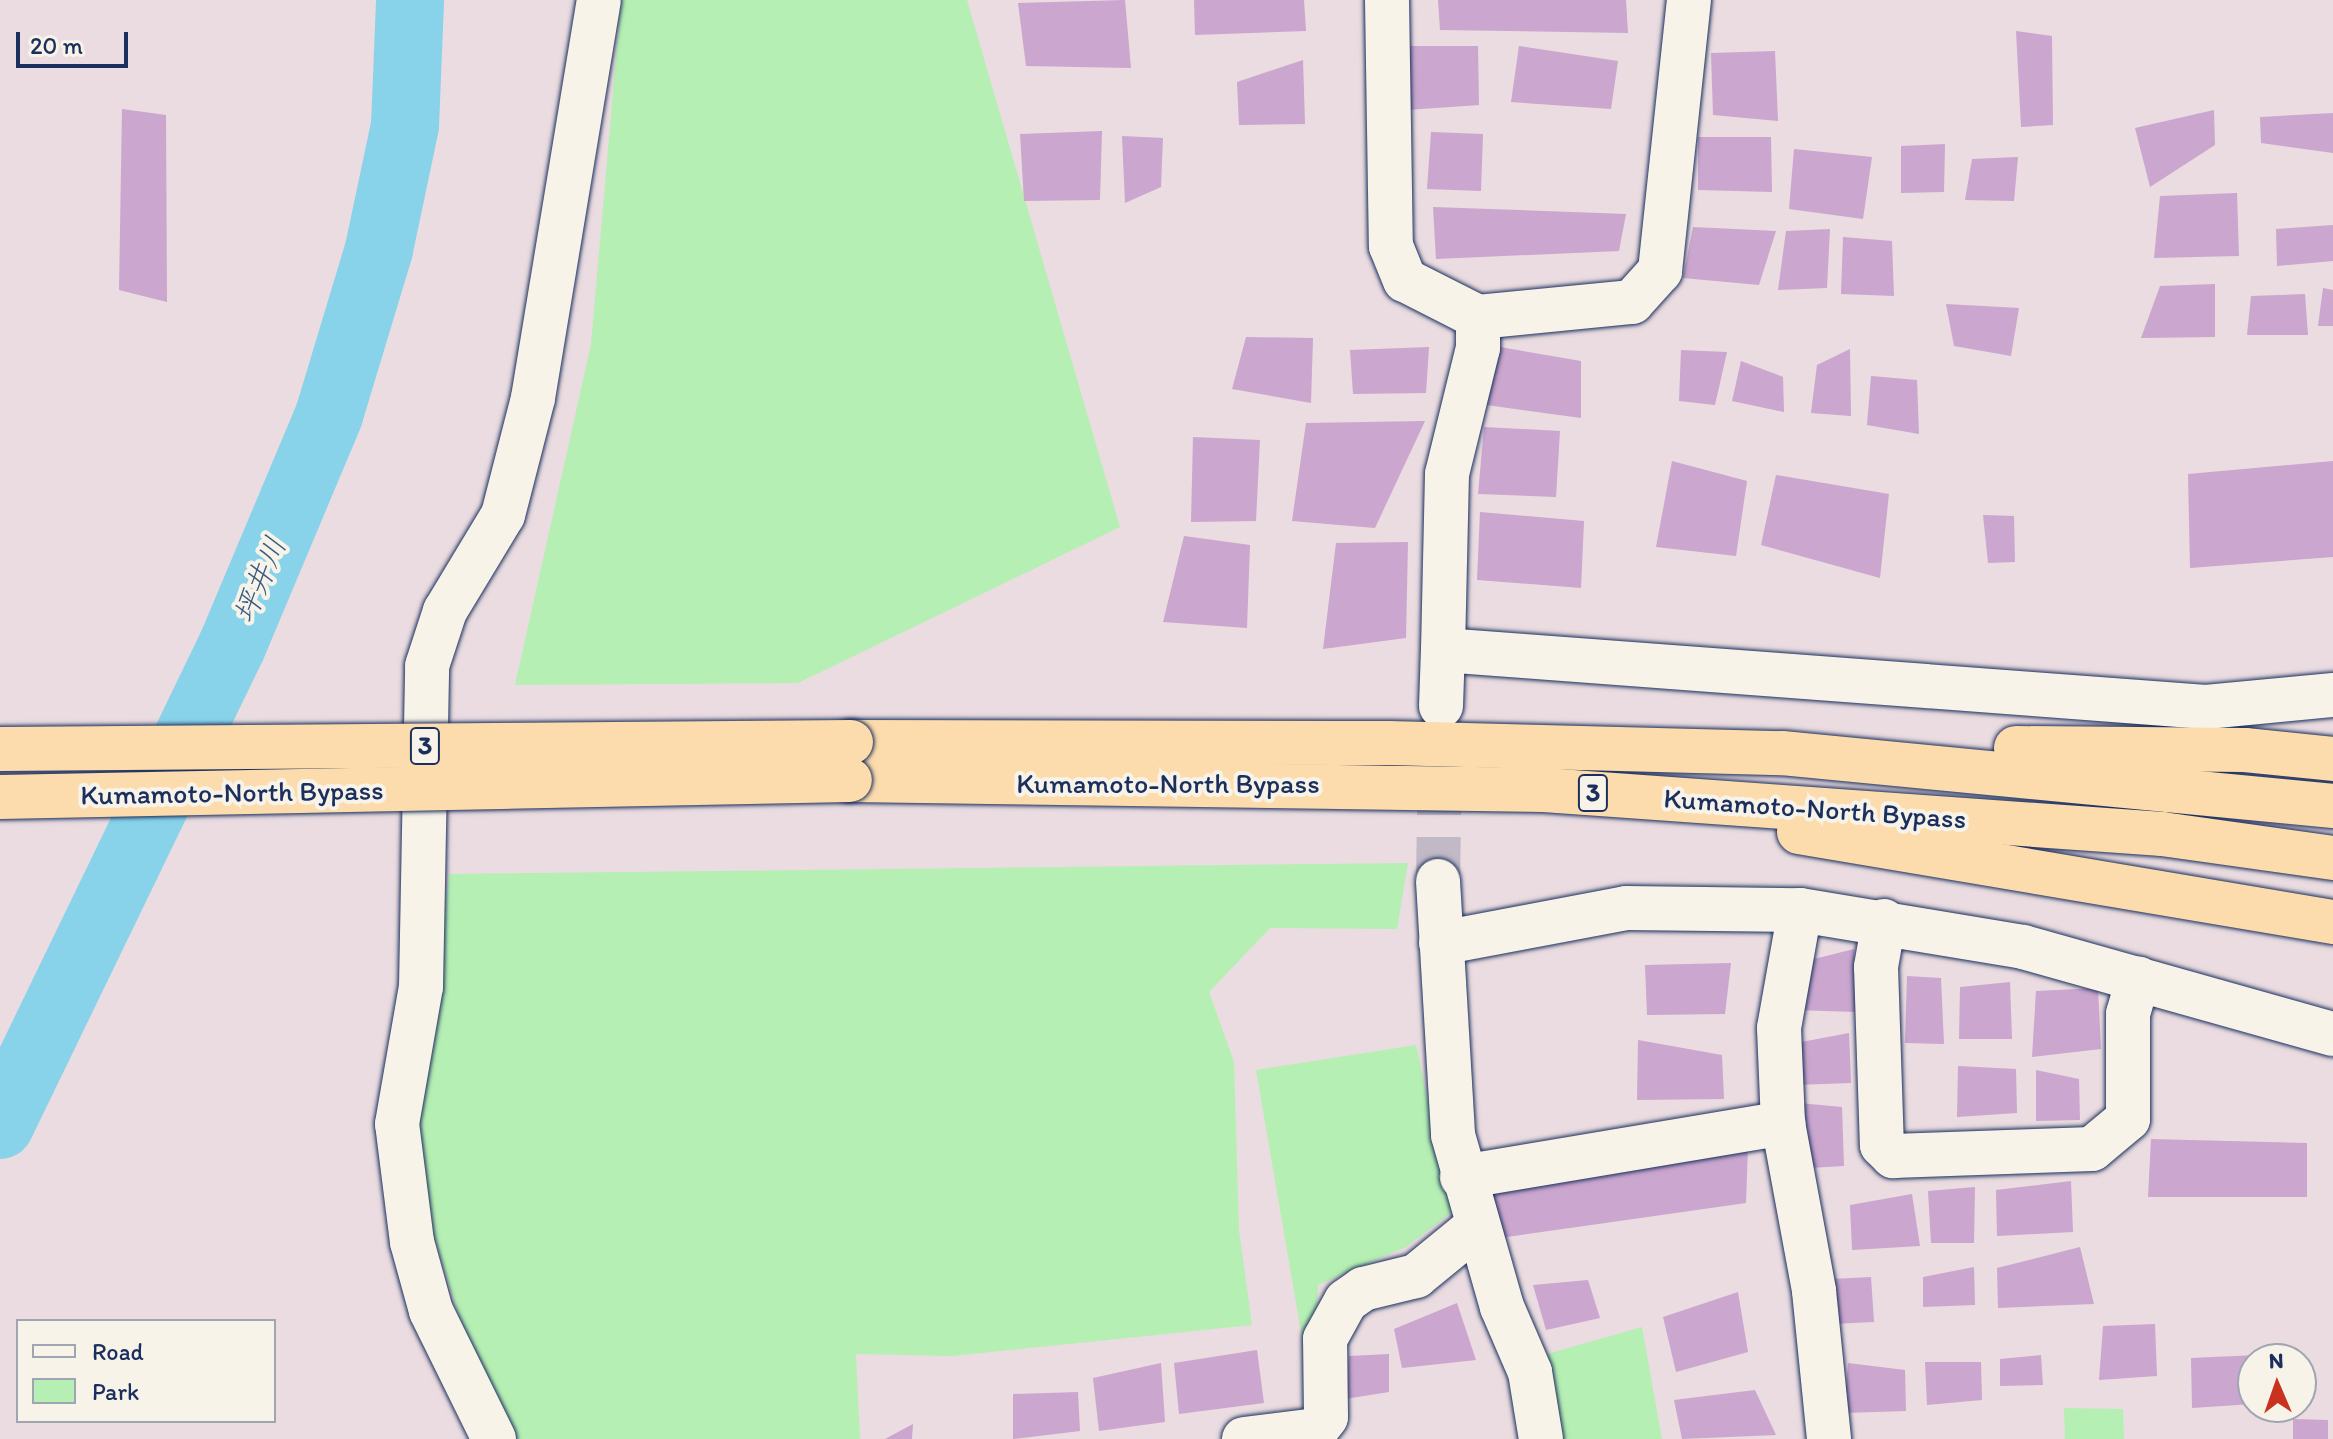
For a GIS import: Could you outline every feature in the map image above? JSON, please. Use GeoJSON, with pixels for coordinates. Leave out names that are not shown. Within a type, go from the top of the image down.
{"type":"FeatureCollection","features":[{"type":"Feature","properties":{"kind":"highway","name":"Kumamoto-North Bypass"},"geometry":{"type":"LineString","coordinates":[[0,797],[850,761],[1389,743],[1782,753],[2333,806]]}},
{"type":"Feature","properties":{"kind":"highway","name":"Kumamoto-North Bypass"},"geometry":{"type":"LineString","coordinates":[[0,749],[850,761],[1544,790],[2146,833],[2333,858]]}},
{"type":"Feature","properties":{"kind":"highway"},"geometry":{"type":"LineString","coordinates":[[1782,753],[2214,750],[2333,759]]}},
{"type":"Feature","properties":{"kind":"highway"},"geometry":{"type":"LineString","coordinates":[[1544,790],[2333,922]]}},
{"type":"Feature","properties":{"kind":"street"},"geometry":{"type":"LineString","coordinates":[[494,1439],[431,1311],[412,1242],[397,1124],[421,987],[427,666],[445,611],[503,515],[533,398],[599,0]]}},
{"type":"Feature","properties":{"kind":"street"},"geometry":{"type":"LineString","coordinates":[[1387,0],[1391,246],[1405,280],[1478,317],[1632,302],[1660,271],[1689,0]]}},
{"type":"Feature","properties":{"kind":"street"},"geometry":{"type":"LineString","coordinates":[[1441,706],[1447,474],[1478,348],[1478,317]]}},
{"type":"Feature","properties":{"kind":"street"},"geometry":{"type":"LineString","coordinates":[[1443,650],[2158,705],[2333,695]]}},
{"type":"Feature","properties":{"kind":"street"},"geometry":{"type":"LineString","coordinates":[[1438,881],[1443,1044],[1462,1177],[1530,1372],[1541,1439]]}},
{"type":"Feature","properties":{"kind":"street"},"geometry":{"type":"LineString","coordinates":[[1441,943],[1626,908],[1800,910],[1884,921],[2138,978],[2333,1034]]}},
{"type":"Feature","properties":{"kind":"street"},"geometry":{"type":"LineString","coordinates":[[1800,910],[1779,1028],[1783,1123],[1814,1291],[1829,1439]]}},
{"type":"Feature","properties":{"kind":"street"},"geometry":{"type":"LineString","coordinates":[[1884,921],[1877,1012],[1882,1145],[1893,1156],[2092,1149],[2128,1119],[2128,1014],[2138,978]]}},
{"type":"Feature","properties":{"kind":"street"},"geometry":{"type":"LineString","coordinates":[[1462,1177],[1783,1123]]}},
{"type":"Feature","properties":{"kind":"street"},"geometry":{"type":"LineString","coordinates":[[1244,1439],[1316,1430],[1326,1417],[1325,1339],[1346,1301],[1363,1289],[1416,1276],[1477,1226]]}},
{"type":"Feature","properties":{"kind":"green space"},"geometry":{"type":"Polygon","coordinates":[[[621,0],[967,0],[1120,527],[798,683],[515,685],[591,344],[621,0]]]}},
{"type":"Feature","properties":{"kind":"green space"},"geometry":{"type":"Polygon","coordinates":[[[1408,863],[1397,929],[1270,928],[1209,992],[1234,1062],[1239,1230],[1252,1325],[952,1356],[856,1354],[860,1439],[516,1439],[458,1314],[423,1202],[420,1120],[449,874],[1408,863]]]}},
{"type":"Feature","properties":{"kind":"green space"},"geometry":{"type":"Polygon","coordinates":[[[1416,1045],[1452,1212],[1406,1247],[1318,1285],[1313,1402],[1256,1070],[1416,1045]]]}},
{"type":"Feature","properties":{"kind":"green space"},"geometry":{"type":"Polygon","coordinates":[[[1642,1327],[1662,1439],[1554,1439],[1540,1356],[1642,1327]]]}},
{"type":"Feature","properties":{"kind":"green space"},"geometry":{"type":"Polygon","coordinates":[[[2064,1408],[2123,1409],[2124,1439],[2065,1439],[2064,1408]]]}},
{"type":"Feature","properties":{"kind":"building"},"geometry":{"type":"Polygon","coordinates":[[[1125,0],[1131,68],[1026,66],[1018,3],[1125,0]]]}},
{"type":"Feature","properties":{"kind":"building"},"geometry":{"type":"Polygon","coordinates":[[[1194,0],[1304,0],[1306,31],[1195,35],[1194,0]]]}},
{"type":"Feature","properties":{"kind":"building"},"geometry":{"type":"Polygon","coordinates":[[[1438,0],[1626,0],[1628,33],[1440,30],[1438,0]]]}},
{"type":"Feature","properties":{"kind":"building"},"geometry":{"type":"Polygon","coordinates":[[[2016,31],[2052,36],[2053,125],[2021,127],[2016,31]]]}},
{"type":"Feature","properties":{"kind":"building"},"geometry":{"type":"Polygon","coordinates":[[[1404,46],[1478,46],[1479,105],[1407,110],[1404,46]]]}},
{"type":"Feature","properties":{"kind":"building"},"geometry":{"type":"Polygon","coordinates":[[[1519,46],[1618,61],[1611,109],[1511,102],[1519,46]]]}},
{"type":"Feature","properties":{"kind":"building"},"geometry":{"type":"Polygon","coordinates":[[[1775,51],[1778,121],[1713,115],[1711,53],[1775,51]]]}},
{"type":"Feature","properties":{"kind":"building"},"geometry":{"type":"Polygon","coordinates":[[[1303,60],[1305,124],[1239,125],[1237,82],[1303,60]]]}},
{"type":"Feature","properties":{"kind":"building"},"geometry":{"type":"Polygon","coordinates":[[[122,109],[166,115],[167,302],[119,290],[122,109]]]}},
{"type":"Feature","properties":{"kind":"building"},"geometry":{"type":"Polygon","coordinates":[[[2214,110],[2215,145],[2150,187],[2135,128],[2214,110]]]}},
{"type":"Feature","properties":{"kind":"building"},"geometry":{"type":"Polygon","coordinates":[[[2333,113],[2333,153],[2261,143],[2260,117],[2333,113]]]}},
{"type":"Feature","properties":{"kind":"building"},"geometry":{"type":"Polygon","coordinates":[[[1102,131],[1100,200],[1024,201],[1020,134],[1102,131]]]}},
{"type":"Feature","properties":{"kind":"building"},"geometry":{"type":"Polygon","coordinates":[[[1431,132],[1483,134],[1481,191],[1427,189],[1431,132]]]}},
{"type":"Feature","properties":{"kind":"building"},"geometry":{"type":"Polygon","coordinates":[[[1122,136],[1163,138],[1161,187],[1125,203],[1122,136]]]}},
{"type":"Feature","properties":{"kind":"building"},"geometry":{"type":"Polygon","coordinates":[[[1698,137],[1771,137],[1772,192],[1698,190],[1698,137]]]}},
{"type":"Feature","properties":{"kind":"building"},"geometry":{"type":"Polygon","coordinates":[[[1945,144],[1944,192],[1901,193],[1901,146],[1945,144]]]}},
{"type":"Feature","properties":{"kind":"building"},"geometry":{"type":"Polygon","coordinates":[[[1794,149],[1872,157],[1863,219],[1789,209],[1794,149]]]}},
{"type":"Feature","properties":{"kind":"building"},"geometry":{"type":"Polygon","coordinates":[[[2018,157],[2014,201],[1965,200],[1972,159],[2018,157]]]}},
{"type":"Feature","properties":{"kind":"building"},"geometry":{"type":"Polygon","coordinates":[[[2237,193],[2239,256],[2154,258],[2160,196],[2237,193]]]}},
{"type":"Feature","properties":{"kind":"building"},"geometry":{"type":"Polygon","coordinates":[[[1433,207],[1626,214],[1619,251],[1436,259],[1433,207]]]}},
{"type":"Feature","properties":{"kind":"building"},"geometry":{"type":"Polygon","coordinates":[[[2333,225],[2333,261],[2277,266],[2276,229],[2333,225]]]}},
{"type":"Feature","properties":{"kind":"building"},"geometry":{"type":"Polygon","coordinates":[[[1693,227],[1776,231],[1759,285],[1683,278],[1693,227]]]}},
{"type":"Feature","properties":{"kind":"building"},"geometry":{"type":"Polygon","coordinates":[[[1830,229],[1827,288],[1778,290],[1786,231],[1830,229]]]}},
{"type":"Feature","properties":{"kind":"building"},"geometry":{"type":"Polygon","coordinates":[[[1843,237],[1892,241],[1894,296],[1841,294],[1843,237]]]}},
{"type":"Feature","properties":{"kind":"building"},"geometry":{"type":"Polygon","coordinates":[[[2215,284],[2215,337],[2141,338],[2160,286],[2215,284]]]}},
{"type":"Feature","properties":{"kind":"building"},"geometry":{"type":"Polygon","coordinates":[[[2323,288],[2333,290],[2333,326],[2318,326],[2323,288]]]}},
{"type":"Feature","properties":{"kind":"building"},"geometry":{"type":"Polygon","coordinates":[[[2305,294],[2308,335],[2247,335],[2251,296],[2305,294]]]}},
{"type":"Feature","properties":{"kind":"building"},"geometry":{"type":"Polygon","coordinates":[[[1946,304],[2019,308],[2011,356],[1954,346],[1946,304]]]}},
{"type":"Feature","properties":{"kind":"building"},"geometry":{"type":"Polygon","coordinates":[[[1246,337],[1313,338],[1311,403],[1232,389],[1246,337]]]}},
{"type":"Feature","properties":{"kind":"building"},"geometry":{"type":"Polygon","coordinates":[[[1429,347],[1426,393],[1353,394],[1350,350],[1429,347]]]}},
{"type":"Feature","properties":{"kind":"building"},"geometry":{"type":"Polygon","coordinates":[[[1500,347],[1581,361],[1581,418],[1479,404],[1500,347]]]}},
{"type":"Feature","properties":{"kind":"building"},"geometry":{"type":"Polygon","coordinates":[[[1850,349],[1851,416],[1811,413],[1817,365],[1850,349]]]}},
{"type":"Feature","properties":{"kind":"building"},"geometry":{"type":"Polygon","coordinates":[[[1681,350],[1727,352],[1715,405],[1679,401],[1681,350]]]}},
{"type":"Feature","properties":{"kind":"building"},"geometry":{"type":"Polygon","coordinates":[[[1741,361],[1783,377],[1784,412],[1732,401],[1741,361]]]}},
{"type":"Feature","properties":{"kind":"building"},"geometry":{"type":"Polygon","coordinates":[[[1871,376],[1917,380],[1919,434],[1867,425],[1871,376]]]}},
{"type":"Feature","properties":{"kind":"building"},"geometry":{"type":"Polygon","coordinates":[[[1425,421],[1375,528],[1292,521],[1306,423],[1425,421]]]}},
{"type":"Feature","properties":{"kind":"building"},"geometry":{"type":"Polygon","coordinates":[[[1484,427],[1560,431],[1556,497],[1478,494],[1484,427]]]}},
{"type":"Feature","properties":{"kind":"building"},"geometry":{"type":"Polygon","coordinates":[[[1193,437],[1260,440],[1256,521],[1191,522],[1193,437]]]}},
{"type":"Feature","properties":{"kind":"building"},"geometry":{"type":"Polygon","coordinates":[[[1672,461],[1747,481],[1736,556],[1656,547],[1672,461]]]}},
{"type":"Feature","properties":{"kind":"building"},"geometry":{"type":"Polygon","coordinates":[[[2333,461],[2333,557],[2190,568],[2188,474],[2333,461]]]}},
{"type":"Feature","properties":{"kind":"building"},"geometry":{"type":"Polygon","coordinates":[[[1776,475],[1889,494],[1880,578],[1761,545],[1776,475]]]}},
{"type":"Feature","properties":{"kind":"building"},"geometry":{"type":"Polygon","coordinates":[[[1480,512],[1584,521],[1581,588],[1477,580],[1480,512]]]}},
{"type":"Feature","properties":{"kind":"building"},"geometry":{"type":"Polygon","coordinates":[[[1983,515],[2014,516],[2015,562],[1988,563],[1983,515]]]}},
{"type":"Feature","properties":{"kind":"building"},"geometry":{"type":"Polygon","coordinates":[[[1184,536],[1250,545],[1247,628],[1163,622],[1184,536]]]}},
{"type":"Feature","properties":{"kind":"building"},"geometry":{"type":"Polygon","coordinates":[[[1408,542],[1406,638],[1323,649],[1336,543],[1408,542]]]}},
{"type":"Feature","properties":{"kind":"building"},"geometry":{"type":"Polygon","coordinates":[[[1854,949],[1856,1012],[1794,1010],[1806,961],[1854,949]]]}},
{"type":"Feature","properties":{"kind":"building"},"geometry":{"type":"Polygon","coordinates":[[[1731,963],[1725,1014],[1647,1015],[1645,965],[1731,963]]]}},
{"type":"Feature","properties":{"kind":"building"},"geometry":{"type":"Polygon","coordinates":[[[1907,976],[1941,978],[1944,1044],[1905,1043],[1907,976]]]}},
{"type":"Feature","properties":{"kind":"building"},"geometry":{"type":"Polygon","coordinates":[[[2010,982],[2012,1039],[1959,1039],[1960,987],[2010,982]]]}},
{"type":"Feature","properties":{"kind":"building"},"geometry":{"type":"Polygon","coordinates":[[[2098,988],[2101,1049],[2032,1057],[2036,991],[2098,988]]]}},
{"type":"Feature","properties":{"kind":"building"},"geometry":{"type":"Polygon","coordinates":[[[1849,1033],[1851,1083],[1795,1085],[1796,1043],[1849,1033]]]}},
{"type":"Feature","properties":{"kind":"building"},"geometry":{"type":"Polygon","coordinates":[[[1638,1040],[1722,1055],[1724,1099],[1637,1100],[1638,1040]]]}},
{"type":"Feature","properties":{"kind":"building"},"geometry":{"type":"Polygon","coordinates":[[[1958,1066],[2016,1069],[2017,1113],[1957,1117],[1958,1066]]]}},
{"type":"Feature","properties":{"kind":"building"},"geometry":{"type":"Polygon","coordinates":[[[2036,1070],[2079,1079],[2080,1120],[2036,1121],[2036,1070]]]}},
{"type":"Feature","properties":{"kind":"building"},"geometry":{"type":"Polygon","coordinates":[[[1799,1103],[1842,1107],[1844,1166],[1810,1168],[1799,1103]]]}},
{"type":"Feature","properties":{"kind":"building"},"geometry":{"type":"Polygon","coordinates":[[[2151,1139],[2307,1143],[2307,1197],[2148,1197],[2151,1139]]]}},
{"type":"Feature","properties":{"kind":"building"},"geometry":{"type":"Polygon","coordinates":[[[1748,1146],[1746,1203],[1493,1239],[1490,1195],[1748,1146]]]}},
{"type":"Feature","properties":{"kind":"building"},"geometry":{"type":"Polygon","coordinates":[[[2071,1181],[2073,1232],[1997,1236],[1996,1190],[2071,1181]]]}},
{"type":"Feature","properties":{"kind":"building"},"geometry":{"type":"Polygon","coordinates":[[[1975,1187],[1974,1243],[1931,1243],[1928,1191],[1975,1187]]]}},
{"type":"Feature","properties":{"kind":"building"},"geometry":{"type":"Polygon","coordinates":[[[1912,1194],[1920,1246],[1852,1250],[1850,1205],[1912,1194]]]}},
{"type":"Feature","properties":{"kind":"building"},"geometry":{"type":"Polygon","coordinates":[[[2080,1247],[2094,1304],[1998,1308],[1997,1268],[2080,1247]]]}},
{"type":"Feature","properties":{"kind":"building"},"geometry":{"type":"Polygon","coordinates":[[[1974,1267],[1975,1305],[1923,1307],[1923,1277],[1974,1267]]]}},
{"type":"Feature","properties":{"kind":"building"},"geometry":{"type":"Polygon","coordinates":[[[1871,1277],[1874,1322],[1833,1324],[1831,1279],[1871,1277]]]}},
{"type":"Feature","properties":{"kind":"building"},"geometry":{"type":"Polygon","coordinates":[[[1588,1280],[1600,1318],[1546,1330],[1533,1285],[1588,1280]]]}},
{"type":"Feature","properties":{"kind":"building"},"geometry":{"type":"Polygon","coordinates":[[[1738,1292],[1748,1352],[1676,1372],[1663,1317],[1738,1292]]]}},
{"type":"Feature","properties":{"kind":"building"},"geometry":{"type":"Polygon","coordinates":[[[1457,1303],[1476,1360],[1402,1368],[1394,1329],[1457,1303]]]}},
{"type":"Feature","properties":{"kind":"building"},"geometry":{"type":"Polygon","coordinates":[[[2155,1324],[2157,1376],[2099,1380],[2103,1326],[2155,1324]]]}},
{"type":"Feature","properties":{"kind":"building"},"geometry":{"type":"Polygon","coordinates":[[[1257,1350],[1264,1403],[1179,1414],[1174,1363],[1257,1350]]]}},
{"type":"Feature","properties":{"kind":"building"},"geometry":{"type":"Polygon","coordinates":[[[1389,1354],[1389,1392],[1345,1399],[1349,1356],[1389,1354]]]}},
{"type":"Feature","properties":{"kind":"building"},"geometry":{"type":"Polygon","coordinates":[[[2041,1355],[2043,1385],[2000,1386],[2000,1359],[2041,1355]]]}},
{"type":"Feature","properties":{"kind":"building"},"geometry":{"type":"Polygon","coordinates":[[[2237,1356],[2237,1405],[2192,1408],[2191,1358],[2237,1356]]]}},
{"type":"Feature","properties":{"kind":"building"},"geometry":{"type":"Polygon","coordinates":[[[1925,1362],[1981,1362],[1982,1400],[1927,1405],[1925,1362]]]}},
{"type":"Feature","properties":{"kind":"building"},"geometry":{"type":"Polygon","coordinates":[[[1161,1363],[1165,1422],[1099,1431],[1093,1378],[1161,1363]]]}},
{"type":"Feature","properties":{"kind":"building"},"geometry":{"type":"Polygon","coordinates":[[[1848,1363],[1905,1370],[1906,1411],[1844,1413],[1848,1363]]]}},
{"type":"Feature","properties":{"kind":"building"},"geometry":{"type":"Polygon","coordinates":[[[1755,1390],[1776,1435],[1682,1439],[1674,1400],[1755,1390]]]}},
{"type":"Feature","properties":{"kind":"building"},"geometry":{"type":"Polygon","coordinates":[[[1078,1392],[1080,1431],[1013,1439],[1013,1394],[1078,1392]]]}},
{"type":"Feature","properties":{"kind":"building"},"geometry":{"type":"Polygon","coordinates":[[[2328,1420],[2328,1439],[2293,1439],[2293,1423],[2328,1420]]]}},
{"type":"Feature","properties":{"kind":"building"},"geometry":{"type":"Polygon","coordinates":[[[913,1424],[912,1439],[885,1439],[913,1424]]]}},
{"type":"Feature","properties":{"kind":"waterway","name":"坪井川"},"geometry":{"type":"LineString","coordinates":[[0,1125],[232,646],[329,415],[379,249],[405,126],[410,0]]}},
{"type":"Feature","properties":{"kind":"tunnel"},"geometry":{"type":"LineString","coordinates":[[1438,881],[1440,753]]}}]}
